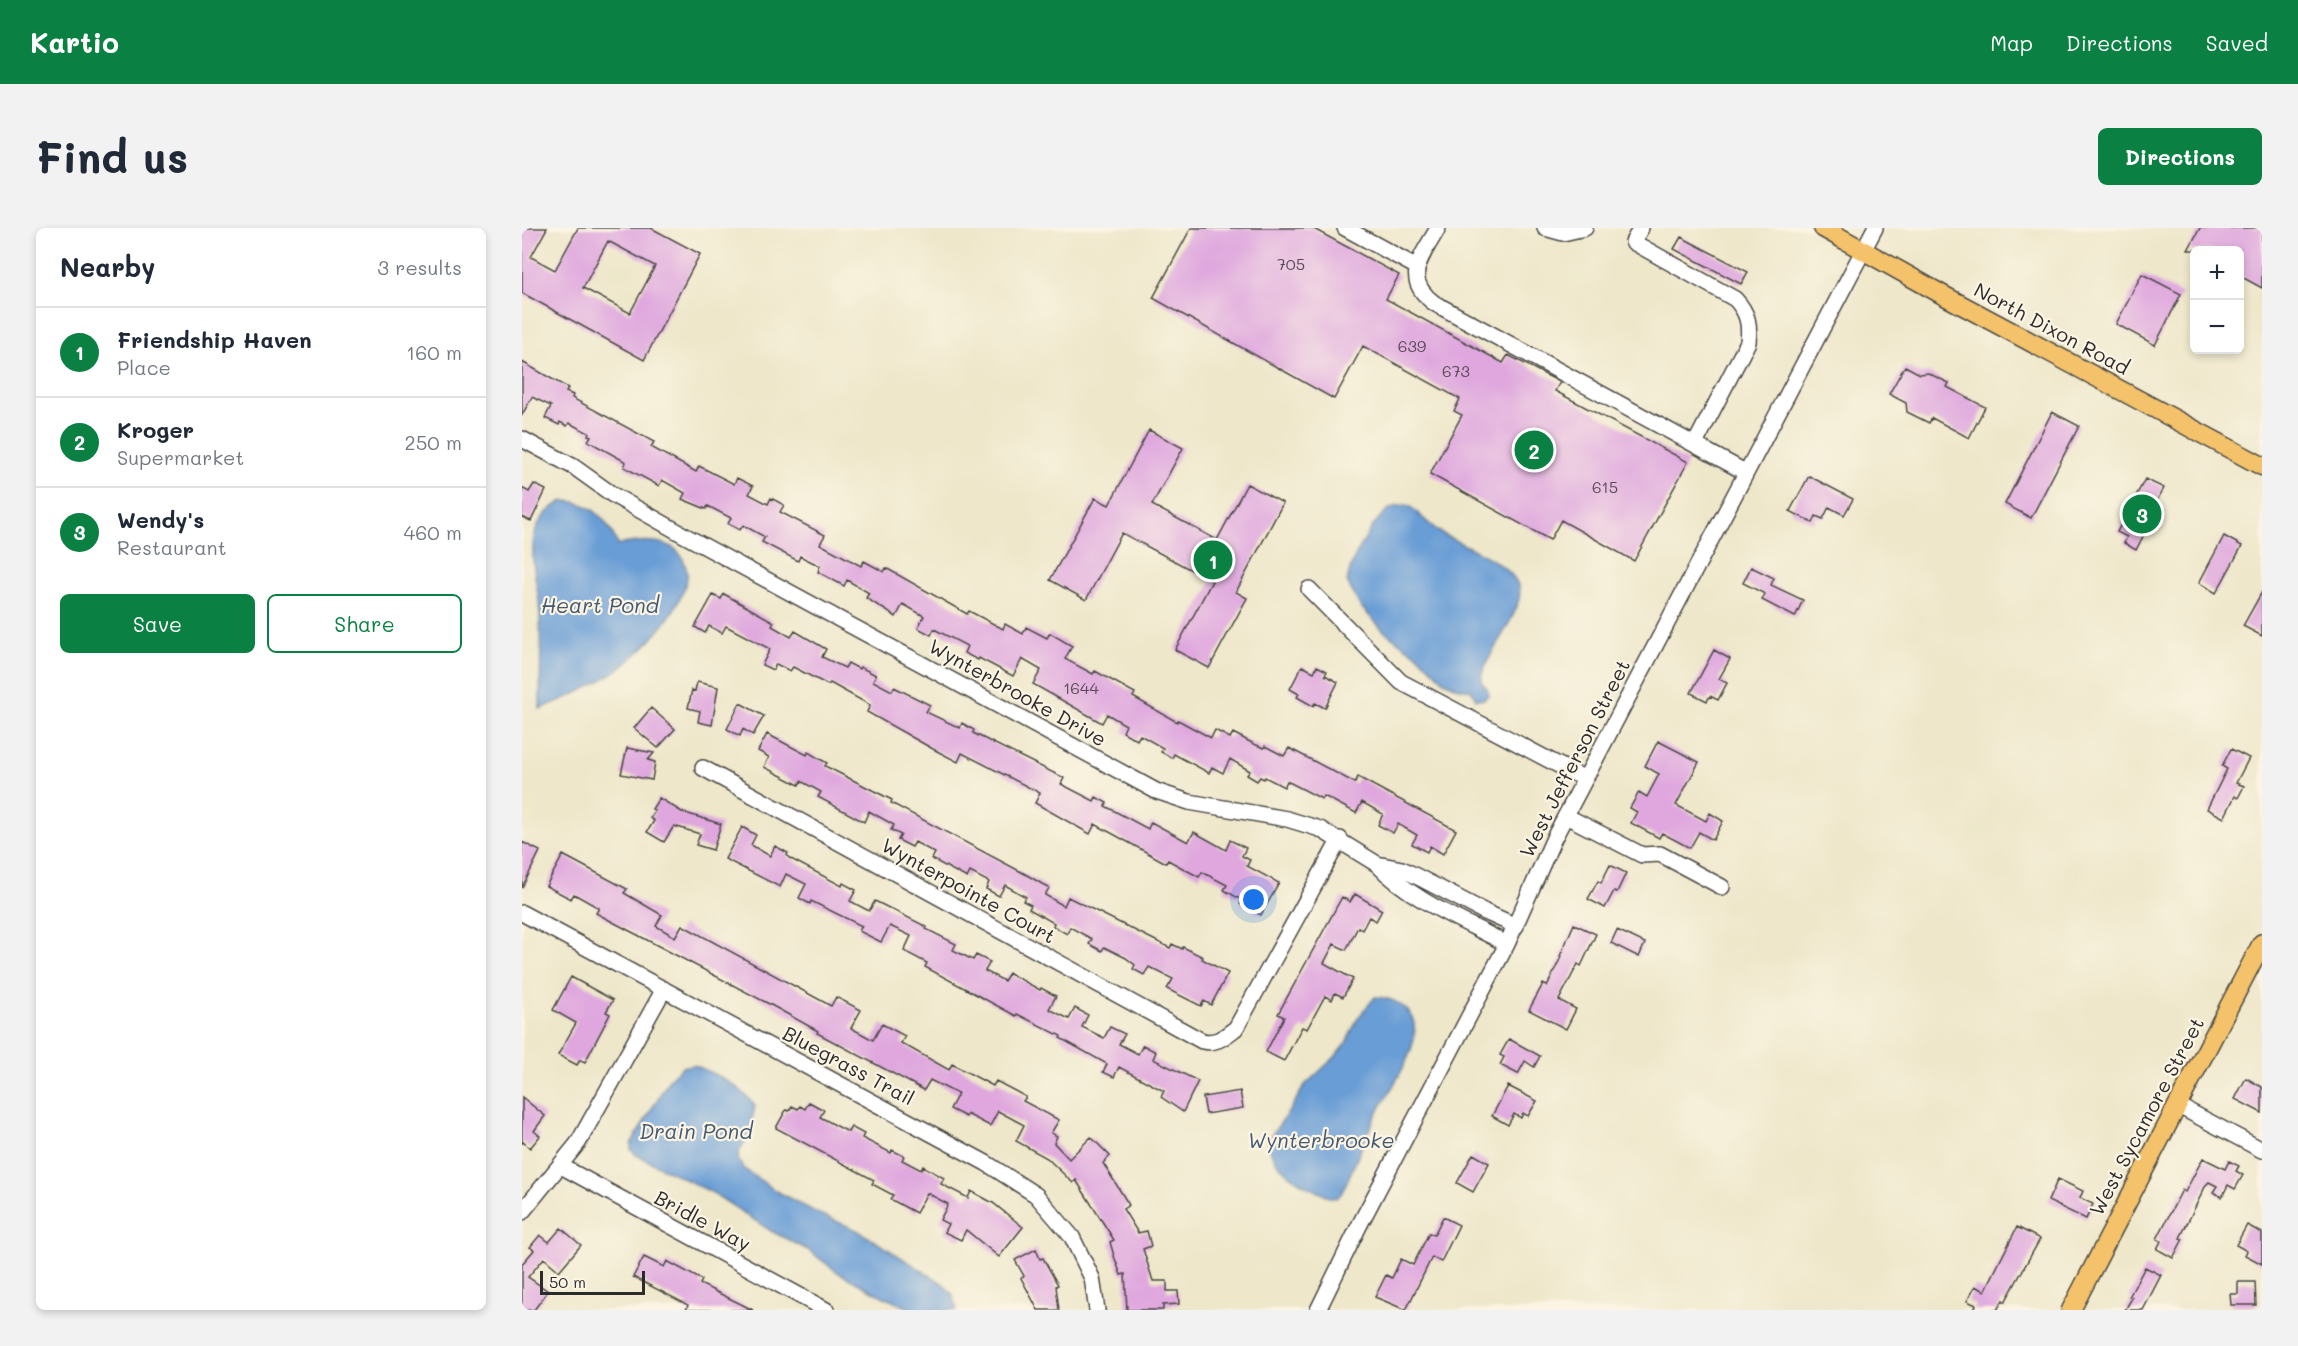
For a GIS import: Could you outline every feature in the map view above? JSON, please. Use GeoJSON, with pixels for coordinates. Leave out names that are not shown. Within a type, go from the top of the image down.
{"type":"FeatureCollection","features":[{"type":"Feature","properties":{"kind":"main road","name":"North Dixon Road"},"geometry":{"type":"LineString","coordinates":[[1823,228],[2262,466]]}},
{"type":"Feature","properties":{"kind":"main road","name":"West Sycamore Street"},"geometry":{"type":"LineString","coordinates":[[2071,1310],[2262,943]]}},
{"type":"Feature","properties":{"kind":"street"},"geometry":{"type":"LineString","coordinates":[[1345,228],[1417,267]]}},
{"type":"Feature","properties":{"kind":"street"},"geometry":{"type":"LineString","coordinates":[[1438,228],[1417,267],[1415,278],[1424,295],[1434,303],[1745,472]]}},
{"type":"Feature","properties":{"kind":"street"},"geometry":{"type":"LineString","coordinates":[[1545,228],[1560,233],[1585,228]]}},
{"type":"Feature","properties":{"kind":"street"},"geometry":{"type":"LineString","coordinates":[[1641,228],[1633,242],[1736,299],[1745,310],[1750,325],[1748,342],[1695,444]]}},
{"type":"Feature","properties":{"kind":"street","name":"West Jefferson Street"},"geometry":{"type":"LineString","coordinates":[[1318,1310],[1360,1224],[1507,944],[1585,779],[1875,228]]}},
{"type":"Feature","properties":{"kind":"street","name":"Wynterbrooke Drive"},"geometry":{"type":"LineString","coordinates":[[522,439],[574,467],[613,495],[682,534],[1156,791],[1189,802],[1287,819],[1320,829],[1340,839],[1377,864],[1402,869],[1516,926]]}},
{"type":"Feature","properties":{"kind":"street"},"geometry":{"type":"LineString","coordinates":[[1309,589],[1401,682],[1585,779]]}},
{"type":"Feature","properties":{"kind":"street","name":"Wynterpointe Court"},"geometry":{"type":"LineString","coordinates":[[703,768],[1202,1041],[1217,1042],[1236,1028],[1340,839]]}},
{"type":"Feature","properties":{"kind":"street"},"geometry":{"type":"LineString","coordinates":[[1566,816],[1642,855],[1660,854],[1722,886]]}},
{"type":"Feature","properties":{"kind":"street"},"geometry":{"type":"LineString","coordinates":[[1377,864],[1394,882],[1411,893],[1507,944]]}},
{"type":"Feature","properties":{"kind":"street","name":"Bluegrass Trail"},"geometry":{"type":"LineString","coordinates":[[522,913],[986,1163],[1036,1195],[1072,1237],[1092,1278],[1097,1310]]}},
{"type":"Feature","properties":{"kind":"street"},"geometry":{"type":"LineString","coordinates":[[522,1212],[578,1143],[664,989]]}},
{"type":"Feature","properties":{"kind":"street"},"geometry":{"type":"LineString","coordinates":[[2177,1105],[2262,1150]]}},
{"type":"Feature","properties":{"kind":"street","name":"Bridle Way"},"geometry":{"type":"LineString","coordinates":[[561,1166],[826,1310]]}},
{"type":"Feature","properties":{"kind":"water","name":"Heart Pond"},"geometry":{"type":"Polygon","coordinates":[[[563,501],[582,504],[590,508],[604,520],[618,545],[647,541],[675,549],[681,556],[687,577],[678,602],[664,624],[629,661],[575,694],[540,709],[539,603],[533,548],[536,530],[543,517],[563,501]]]}},
{"type":"Feature","properties":{"kind":"water"},"geometry":{"type":"Polygon","coordinates":[[[1405,505],[1411,507],[1443,534],[1492,559],[1513,577],[1519,588],[1516,609],[1482,674],[1482,683],[1489,694],[1484,699],[1476,699],[1471,690],[1459,688],[1444,681],[1420,657],[1385,632],[1360,606],[1347,582],[1357,554],[1368,533],[1389,509],[1405,505]]]}},
{"type":"Feature","properties":{"kind":"water","name":"Wynterbrooke"},"geometry":{"type":"Polygon","coordinates":[[[1375,997],[1393,1001],[1408,1011],[1414,1022],[1414,1036],[1404,1067],[1373,1121],[1341,1194],[1336,1198],[1329,1197],[1300,1182],[1282,1168],[1270,1150],[1268,1140],[1305,1085],[1335,1057],[1346,1043],[1358,1018],[1375,997]]]}},
{"type":"Feature","properties":{"kind":"water","name":"Drain Pond"},"geometry":{"type":"Polygon","coordinates":[[[694,1065],[735,1086],[755,1106],[749,1134],[739,1152],[738,1159],[743,1168],[776,1191],[817,1213],[857,1230],[944,1284],[953,1295],[957,1310],[913,1310],[886,1298],[839,1273],[808,1250],[771,1231],[713,1193],[636,1155],[631,1150],[631,1144],[670,1078],[682,1067],[694,1065]]]}},
{"type":"Feature","properties":{"kind":"building"},"geometry":{"type":"Polygon","coordinates":[[[522,228],[547,228],[531,257],[555,270],[578,228],[651,228],[700,254],[644,360],[522,293],[522,228]],[[608,241],[583,288],[630,313],[655,266],[608,241]]]}},
{"type":"Feature","properties":{"kind":"building"},"geometry":{"type":"Polygon","coordinates":[[[1191,228],[1312,228],[1399,275],[1386,299],[1503,363],[1508,355],[1560,382],[1555,391],[1688,462],[1634,561],[1561,520],[1550,540],[1430,474],[1462,415],[1454,411],[1460,399],[1363,346],[1334,399],[1153,298],[1191,228]]]}},
{"type":"Feature","properties":{"kind":"building"},"geometry":{"type":"Polygon","coordinates":[[[2200,228],[2262,228],[2262,288],[2244,278],[2244,246],[2190,246],[2200,228]]]}},
{"type":"Feature","properties":{"kind":"building"},"geometry":{"type":"Polygon","coordinates":[[[1681,237],[1748,272],[1741,284],[1674,249],[1681,237]]]}},
{"type":"Feature","properties":{"kind":"building"},"geometry":{"type":"Polygon","coordinates":[[[2142,274],[2181,294],[2155,345],[2116,324],[2142,274]]]}},
{"type":"Feature","properties":{"kind":"building"},"geometry":{"type":"Polygon","coordinates":[[[522,362],[568,388],[566,392],[573,395],[572,398],[654,442],[651,447],[696,472],[699,466],[734,484],[737,478],[753,486],[749,494],[768,504],[771,498],[784,505],[780,512],[825,535],[820,544],[861,566],[864,561],[884,572],[886,568],[967,614],[969,611],[1003,629],[1005,624],[1023,634],[1026,627],[1047,638],[1050,633],[1072,646],[1065,659],[1093,674],[1095,671],[1135,693],[1133,697],[1177,722],[1178,720],[1211,738],[1215,730],[1230,738],[1233,733],[1284,756],[1289,748],[1355,783],[1358,777],[1456,830],[1443,854],[1430,846],[1427,852],[1412,844],[1417,835],[1398,824],[1393,833],[1378,825],[1383,814],[1362,802],[1356,813],[1324,796],[1322,799],[1287,781],[1284,787],[1265,777],[1264,779],[1260,777],[1257,781],[1247,775],[1250,771],[1230,759],[1223,773],[1212,767],[1209,773],[1174,754],[1172,758],[1161,752],[1163,748],[1140,735],[1137,740],[1123,732],[1126,725],[1107,714],[1102,723],[1033,684],[1041,670],[1022,659],[1013,676],[979,658],[978,660],[964,653],[967,646],[934,629],[931,635],[918,628],[924,616],[903,604],[896,617],[866,598],[869,593],[847,580],[844,586],[818,572],[820,566],[800,556],[798,561],[762,542],[765,537],[743,525],[740,530],[728,524],[731,518],[708,506],[706,509],[682,499],[685,493],[662,480],[659,486],[624,467],[626,462],[588,441],[591,436],[588,435],[589,433],[569,423],[567,426],[560,422],[559,425],[545,418],[551,406],[532,397],[522,415],[522,362]]]}},
{"type":"Feature","properties":{"kind":"building"},"geometry":{"type":"Polygon","coordinates":[[[1905,366],[1920,374],[1928,373],[1949,383],[1947,387],[1985,407],[1969,438],[1932,418],[1929,423],[1907,412],[1906,403],[1889,394],[1905,366]]]}},
{"type":"Feature","properties":{"kind":"building"},"geometry":{"type":"Polygon","coordinates":[[[2052,412],[2079,426],[2031,518],[2005,504],[2052,412]]]}},
{"type":"Feature","properties":{"kind":"building"},"geometry":{"type":"Polygon","coordinates":[[[1149,430],[1183,448],[1152,505],[1217,540],[1247,484],[1283,503],[1236,592],[1247,598],[1209,668],[1175,650],[1212,581],[1122,533],[1086,600],[1050,580],[1095,498],[1109,505],[1149,430]]]}},
{"type":"Feature","properties":{"kind":"building"},"geometry":{"type":"Polygon","coordinates":[[[1809,476],[1853,499],[1844,515],[1829,507],[1823,519],[1816,516],[1813,523],[1790,511],[1809,476]]]}},
{"type":"Feature","properties":{"kind":"building"},"geometry":{"type":"Polygon","coordinates":[[[2145,479],[2164,488],[2150,513],[2154,515],[2136,550],[2124,543],[2127,537],[2117,532],[2145,479]]]}},
{"type":"Feature","properties":{"kind":"building"},"geometry":{"type":"Polygon","coordinates":[[[534,484],[546,490],[531,521],[522,517],[522,488],[529,492],[534,484]]]}},
{"type":"Feature","properties":{"kind":"building"},"geometry":{"type":"Polygon","coordinates":[[[2224,536],[2242,546],[2216,593],[2199,583],[2224,536]]]}},
{"type":"Feature","properties":{"kind":"building"},"geometry":{"type":"Polygon","coordinates":[[[1751,567],[1774,578],[1771,585],[1803,600],[1795,617],[1762,600],[1765,594],[1743,583],[1751,567]]]}},
{"type":"Feature","properties":{"kind":"building"},"geometry":{"type":"Polygon","coordinates":[[[2262,592],[2262,636],[2243,626],[2262,592]]]}},
{"type":"Feature","properties":{"kind":"building"},"geometry":{"type":"Polygon","coordinates":[[[724,594],[774,622],[772,626],[791,637],[795,631],[826,649],[822,657],[845,668],[848,663],[876,675],[873,681],[892,691],[894,687],[930,705],[926,712],[960,728],[962,723],[974,730],[973,733],[1064,778],[1061,784],[1094,801],[1096,797],[1107,803],[1105,806],[1148,829],[1151,822],[1188,842],[1194,832],[1226,850],[1230,840],[1246,848],[1242,856],[1250,860],[1247,866],[1279,883],[1261,915],[1240,904],[1242,900],[1224,890],[1227,885],[1202,872],[1199,877],[1168,860],[1166,863],[1095,824],[1090,834],[1035,803],[1040,793],[962,753],[958,762],[933,749],[867,712],[870,705],[830,683],[828,685],[793,667],[790,671],[776,664],[773,670],[762,665],[770,649],[726,626],[722,633],[709,626],[705,633],[695,627],[713,595],[721,599],[724,594]]]}},
{"type":"Feature","properties":{"kind":"building"},"geometry":{"type":"Polygon","coordinates":[[[1714,650],[1730,659],[1719,679],[1727,683],[1718,700],[1710,696],[1707,701],[1691,693],[1714,650]]]}},
{"type":"Feature","properties":{"kind":"building"},"geometry":{"type":"Polygon","coordinates":[[[1302,666],[1314,672],[1317,666],[1327,671],[1325,675],[1338,682],[1325,708],[1315,703],[1313,706],[1297,697],[1299,694],[1290,689],[1302,666]]]}},
{"type":"Feature","properties":{"kind":"building"},"geometry":{"type":"Polygon","coordinates":[[[697,682],[718,687],[712,725],[698,722],[700,711],[688,708],[692,690],[695,691],[697,682]]]}},
{"type":"Feature","properties":{"kind":"building"},"geometry":{"type":"Polygon","coordinates":[[[740,703],[764,716],[753,735],[743,729],[740,736],[727,729],[740,703]]]}},
{"type":"Feature","properties":{"kind":"building"},"geometry":{"type":"Polygon","coordinates":[[[651,708],[675,729],[658,748],[634,728],[651,708]]]}},
{"type":"Feature","properties":{"kind":"building"},"geometry":{"type":"Polygon","coordinates":[[[767,734],[807,755],[808,752],[827,763],[825,766],[892,800],[891,803],[1027,875],[1049,888],[1045,895],[1064,906],[1068,897],[1170,948],[1172,944],[1182,949],[1183,947],[1203,957],[1202,959],[1228,973],[1211,1005],[1204,1001],[1201,1006],[1167,989],[1173,979],[1149,967],[1144,975],[1133,969],[1135,965],[1126,958],[1104,947],[1102,951],[1089,944],[1092,939],[1070,927],[1067,934],[1053,926],[1054,923],[1029,909],[1031,905],[1023,901],[1026,897],[1005,885],[999,896],[986,889],[989,882],[970,872],[967,878],[932,859],[935,853],[915,842],[912,847],[898,840],[901,835],[891,830],[894,825],[869,811],[864,822],[818,797],[821,792],[801,781],[799,785],[764,767],[769,757],[758,751],[767,734]]]}},
{"type":"Feature","properties":{"kind":"building"},"geometry":{"type":"Polygon","coordinates":[[[1658,741],[1699,762],[1676,805],[1706,821],[1710,813],[1723,821],[1713,840],[1699,832],[1690,848],[1662,833],[1659,838],[1631,823],[1637,812],[1630,808],[1639,792],[1647,797],[1659,774],[1645,766],[1658,741]]]}},
{"type":"Feature","properties":{"kind":"building"},"geometry":{"type":"Polygon","coordinates":[[[627,748],[654,753],[648,760],[655,762],[652,780],[621,774],[627,748]]]}},
{"type":"Feature","properties":{"kind":"building"},"geometry":{"type":"Polygon","coordinates":[[[2231,749],[2249,758],[2236,783],[2244,786],[2238,798],[2235,796],[2224,818],[2207,809],[2227,769],[2222,766],[2231,749]]]}},
{"type":"Feature","properties":{"kind":"building"},"geometry":{"type":"Polygon","coordinates":[[[659,798],[682,812],[721,824],[713,850],[696,845],[700,834],[674,826],[664,842],[647,832],[654,821],[650,818],[655,811],[652,809],[659,798]]]}},
{"type":"Feature","properties":{"kind":"building"},"geometry":{"type":"Polygon","coordinates":[[[742,827],[756,835],[751,845],[770,856],[775,846],[788,853],[789,858],[842,886],[843,883],[856,890],[850,901],[869,911],[875,901],[956,944],[953,950],[973,960],[976,955],[990,962],[985,971],[1004,981],[1009,973],[1056,996],[1049,1009],[1069,1019],[1075,1008],[1088,1015],[1082,1027],[1104,1038],[1110,1027],[1125,1034],[1119,1044],[1138,1054],[1143,1045],[1156,1052],[1153,1059],[1198,1081],[1183,1112],[1161,1097],[1164,1091],[1119,1067],[1114,1077],[1103,1072],[1107,1064],[1060,1038],[1061,1036],[1017,1014],[1016,1016],[925,967],[927,963],[904,951],[911,936],[890,926],[881,942],[859,931],[862,926],[811,901],[810,904],[799,898],[806,884],[786,874],[780,887],[725,859],[742,827]]]}},
{"type":"Feature","properties":{"kind":"building"},"geometry":{"type":"Polygon","coordinates":[[[522,842],[540,851],[522,888],[522,842]]]}},
{"type":"Feature","properties":{"kind":"building"},"geometry":{"type":"Polygon","coordinates":[[[563,855],[627,889],[624,893],[662,915],[656,926],[675,937],[682,925],[831,1006],[836,997],[861,1010],[851,1028],[873,1040],[882,1024],[905,1036],[901,1043],[949,1070],[952,1064],[993,1086],[996,1081],[1026,1097],[1023,1101],[1059,1120],[1051,1133],[1057,1136],[1054,1143],[1069,1159],[1091,1137],[1110,1156],[1103,1163],[1129,1205],[1123,1209],[1138,1233],[1147,1231],[1151,1246],[1143,1249],[1153,1281],[1167,1281],[1167,1291],[1178,1291],[1179,1304],[1163,1305],[1163,1310],[1127,1310],[1125,1274],[1121,1275],[1114,1256],[1110,1242],[1114,1240],[1076,1180],[1073,1183],[1047,1158],[1016,1141],[1024,1125],[998,1111],[990,1126],[967,1114],[966,1117],[950,1109],[958,1094],[930,1080],[924,1090],[817,1033],[818,1031],[771,1005],[596,913],[599,908],[574,894],[571,899],[546,886],[563,855]]]}},
{"type":"Feature","properties":{"kind":"building"},"geometry":{"type":"Polygon","coordinates":[[[1610,865],[1626,873],[1617,892],[1614,891],[1605,908],[1588,899],[1598,881],[1601,883],[1610,865]]]}},
{"type":"Feature","properties":{"kind":"building"},"geometry":{"type":"Polygon","coordinates":[[[1355,894],[1382,910],[1376,921],[1369,917],[1362,930],[1358,927],[1346,950],[1334,944],[1324,963],[1353,979],[1343,997],[1335,993],[1332,1000],[1325,996],[1307,1029],[1302,1027],[1284,1061],[1266,1052],[1284,1017],[1278,1014],[1342,897],[1350,902],[1355,894]]]}},
{"type":"Feature","properties":{"kind":"building"},"geometry":{"type":"Polygon","coordinates":[[[1574,924],[1596,934],[1581,966],[1578,964],[1559,1000],[1576,1009],[1566,1029],[1529,1010],[1543,984],[1547,986],[1574,924]]]}},
{"type":"Feature","properties":{"kind":"building"},"geometry":{"type":"Polygon","coordinates":[[[1617,930],[1645,943],[1639,957],[1611,943],[1617,930]]]}},
{"type":"Feature","properties":{"kind":"building"},"geometry":{"type":"Polygon","coordinates":[[[571,977],[613,1000],[606,1012],[610,1014],[585,1062],[580,1060],[577,1065],[558,1055],[576,1023],[553,1010],[571,977]]]}},
{"type":"Feature","properties":{"kind":"building"},"geometry":{"type":"Polygon","coordinates":[[[1509,1039],[1540,1056],[1534,1067],[1525,1061],[1518,1074],[1500,1065],[1504,1057],[1500,1055],[1509,1039]]]}},
{"type":"Feature","properties":{"kind":"building"},"geometry":{"type":"Polygon","coordinates":[[[2246,1078],[2262,1087],[2262,1113],[2235,1099],[2246,1078]]]}},
{"type":"Feature","properties":{"kind":"building"},"geometry":{"type":"Polygon","coordinates":[[[1508,1086],[1537,1101],[1528,1116],[1523,1113],[1521,1118],[1514,1114],[1508,1125],[1492,1116],[1508,1086]]]}},
{"type":"Feature","properties":{"kind":"building"},"geometry":{"type":"Polygon","coordinates":[[[1240,1091],[1243,1108],[1206,1114],[1203,1097],[1240,1091]]]}},
{"type":"Feature","properties":{"kind":"building"},"geometry":{"type":"Polygon","coordinates":[[[522,1097],[545,1116],[534,1131],[540,1136],[530,1148],[523,1142],[522,1144],[522,1097]]]}},
{"type":"Feature","properties":{"kind":"building"},"geometry":{"type":"Polygon","coordinates":[[[809,1102],[824,1110],[820,1117],[848,1132],[851,1127],[864,1134],[862,1138],[891,1153],[892,1150],[904,1156],[902,1160],[921,1170],[923,1166],[944,1178],[941,1184],[968,1198],[971,1191],[993,1203],[1023,1227],[999,1257],[966,1230],[961,1240],[944,1232],[948,1224],[940,1220],[948,1204],[927,1193],[916,1213],[890,1199],[893,1195],[872,1184],[874,1180],[776,1128],[786,1110],[789,1111],[792,1106],[805,1109],[809,1102]]]}},
{"type":"Feature","properties":{"kind":"building"},"geometry":{"type":"Polygon","coordinates":[[[1473,1154],[1489,1163],[1473,1192],[1457,1183],[1473,1154]]]}},
{"type":"Feature","properties":{"kind":"building"},"geometry":{"type":"Polygon","coordinates":[[[2203,1158],[2225,1169],[2229,1161],[2239,1166],[2236,1171],[2243,1175],[2235,1189],[2228,1185],[2222,1197],[2213,1192],[2217,1186],[2209,1182],[2206,1185],[2180,1238],[2183,1239],[2173,1258],[2157,1249],[2161,1241],[2157,1239],[2182,1190],[2185,1192],[2203,1158]]]}},
{"type":"Feature","properties":{"kind":"building"},"geometry":{"type":"Polygon","coordinates":[[[2058,1179],[2083,1191],[2080,1198],[2093,1204],[2086,1219],[2048,1201],[2058,1179]]]}},
{"type":"Feature","properties":{"kind":"building"},"geometry":{"type":"Polygon","coordinates":[[[1443,1217],[1459,1225],[1441,1262],[1432,1257],[1406,1310],[1375,1297],[1386,1275],[1392,1278],[1401,1259],[1413,1265],[1429,1233],[1434,1235],[1443,1217]]]}},
{"type":"Feature","properties":{"kind":"building"},"geometry":{"type":"Polygon","coordinates":[[[2247,1225],[2262,1233],[2262,1264],[2245,1255],[2247,1251],[2236,1245],[2247,1225]]]}},
{"type":"Feature","properties":{"kind":"building"},"geometry":{"type":"Polygon","coordinates":[[[2017,1227],[2040,1239],[2005,1302],[2003,1300],[1997,1310],[1974,1310],[1976,1305],[1967,1301],[1975,1286],[1985,1291],[2017,1227]]]}},
{"type":"Feature","properties":{"kind":"building"},"geometry":{"type":"Polygon","coordinates":[[[561,1228],[581,1245],[559,1271],[544,1258],[528,1277],[548,1291],[534,1310],[522,1310],[522,1264],[534,1250],[530,1247],[540,1235],[549,1242],[561,1228]]]}},
{"type":"Feature","properties":{"kind":"building"},"geometry":{"type":"Polygon","coordinates":[[[1036,1249],[1040,1259],[1043,1258],[1058,1285],[1056,1286],[1059,1310],[1038,1310],[1021,1278],[1024,1276],[1015,1260],[1036,1249]]]}},
{"type":"Feature","properties":{"kind":"building"},"geometry":{"type":"Polygon","coordinates":[[[644,1257],[664,1267],[667,1261],[702,1280],[700,1284],[753,1310],[686,1310],[688,1305],[633,1277],[644,1257]]]}},
{"type":"Feature","properties":{"kind":"building"},"geometry":{"type":"Polygon","coordinates":[[[2145,1267],[2161,1275],[2143,1310],[2125,1310],[2132,1298],[2129,1297],[2145,1267]]]}},
{"type":"Feature","properties":{"kind":"building"},"geometry":{"type":"Polygon","coordinates":[[[2238,1282],[2255,1282],[2256,1305],[2231,1305],[2230,1294],[2238,1294],[2238,1282]]]}},
{"type":"Feature","properties":{"kind":"place","name":"Kroger"},"geometry":{"type":"Point","coordinates":[1534,450]}},
{"type":"Feature","properties":{"kind":"place","name":"Wendy's"},"geometry":{"type":"Point","coordinates":[2142,514]}},
{"type":"Feature","properties":{"kind":"place","name":"Friendship Haven"},"geometry":{"type":"Point","coordinates":[1213,560]}}]}
